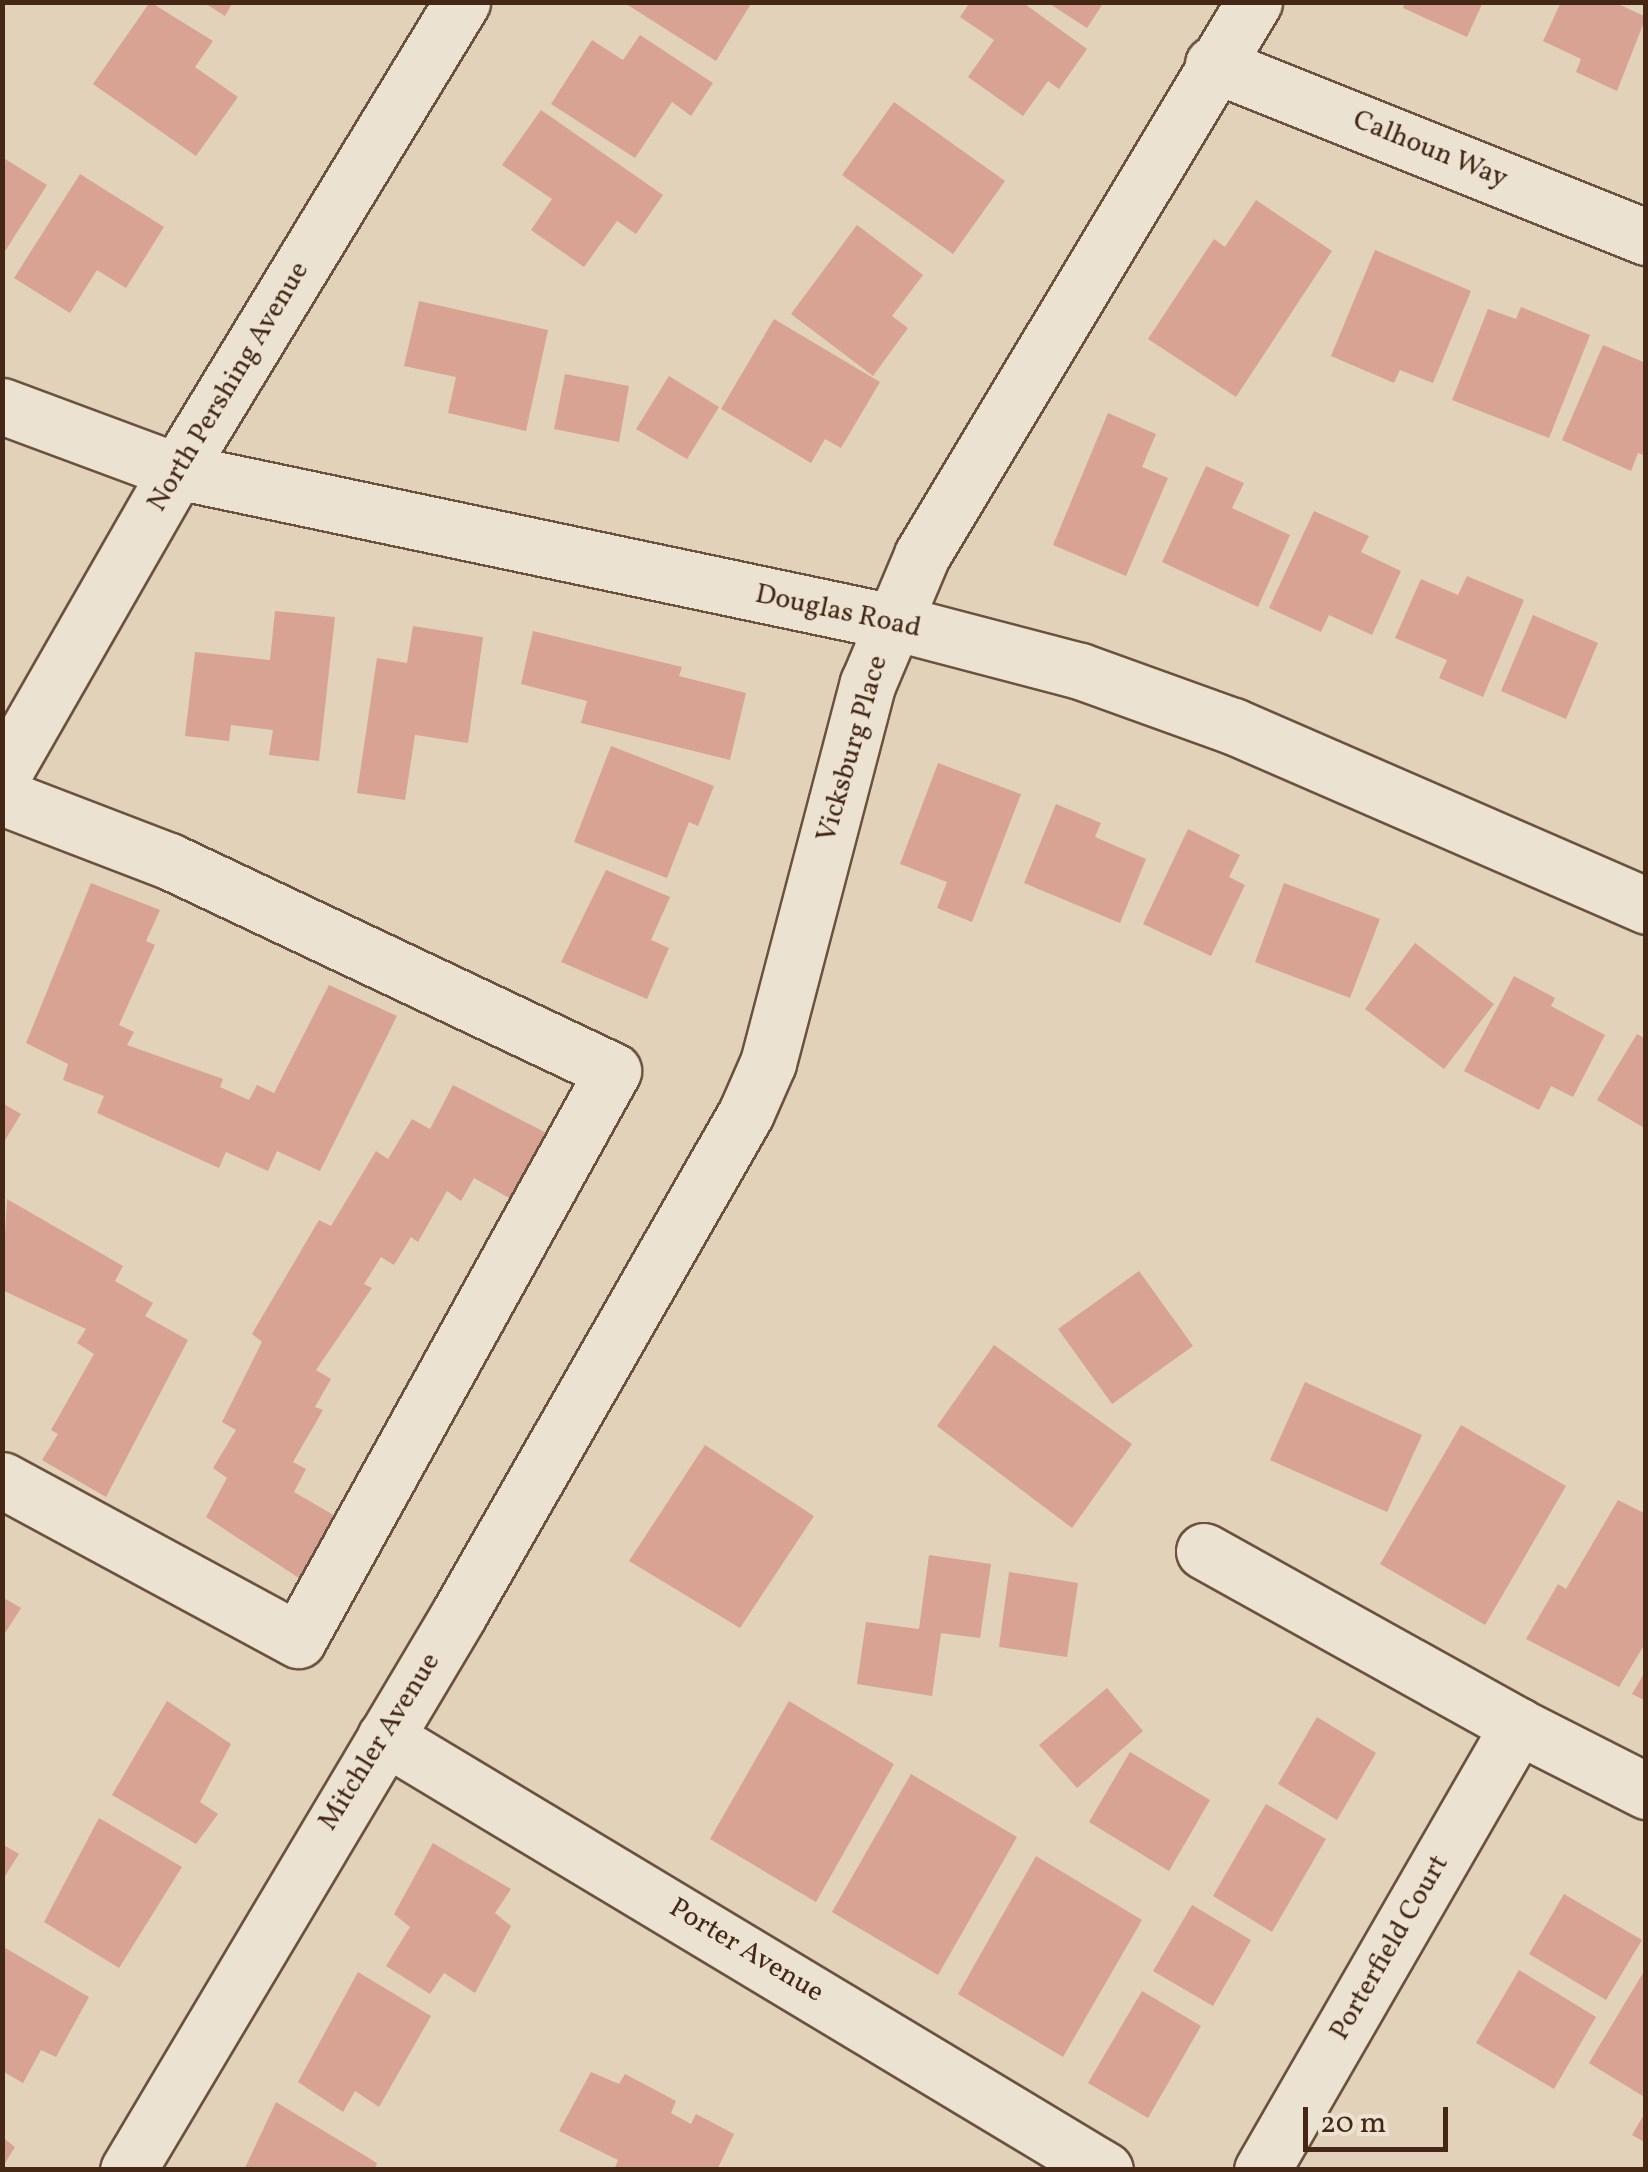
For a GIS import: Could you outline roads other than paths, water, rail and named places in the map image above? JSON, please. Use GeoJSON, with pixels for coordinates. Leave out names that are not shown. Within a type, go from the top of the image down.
{"type":"FeatureCollection","features":[{"type":"Feature","properties":{"kind":"street","name":"North Pershing Avenue"},"geometry":{"type":"LineString","coordinates":[[2,776],[177,471],[462,2]]}},
{"type":"Feature","properties":{"kind":"street","name":"Vicksburg Place"},"geometry":{"type":"LineString","coordinates":[[631,1314],[768,1063],[868,683],[893,622],[956,495],[1213,64],[1254,2]]}},
{"type":"Feature","properties":{"kind":"street","name":"Calhoun Way"},"geometry":{"type":"LineString","coordinates":[[1213,64],[1646,237]]}},
{"type":"Feature","properties":{"kind":"street","name":"Douglas Road"},"geometry":{"type":"LineString","coordinates":[[2,406],[177,471],[893,622],[1080,671],[1233,726],[1646,906]]}},
{"type":"Feature","properties":{"kind":"street"},"geometry":{"type":"LineString","coordinates":[[2,798],[169,861],[612,1071],[298,1640],[2,1480]]}},
{"type":"Feature","properties":{"kind":"street","name":"Mitchler Avenue"},"geometry":{"type":"LineString","coordinates":[[128,2170],[631,1314]]}},
{"type":"Feature","properties":{"kind":"street"},"geometry":{"type":"LineString","coordinates":[[1204,1551],[1518,1726],[1646,1792]]}},
{"type":"Feature","properties":{"kind":"street","name":"Porterfield Court"},"geometry":{"type":"LineString","coordinates":[[1262,2170],[1518,1726]]}},
{"type":"Feature","properties":{"kind":"street","name":"Porter Avenue"},"geometry":{"type":"LineString","coordinates":[[384,1737],[1105,2170]]}}]}
